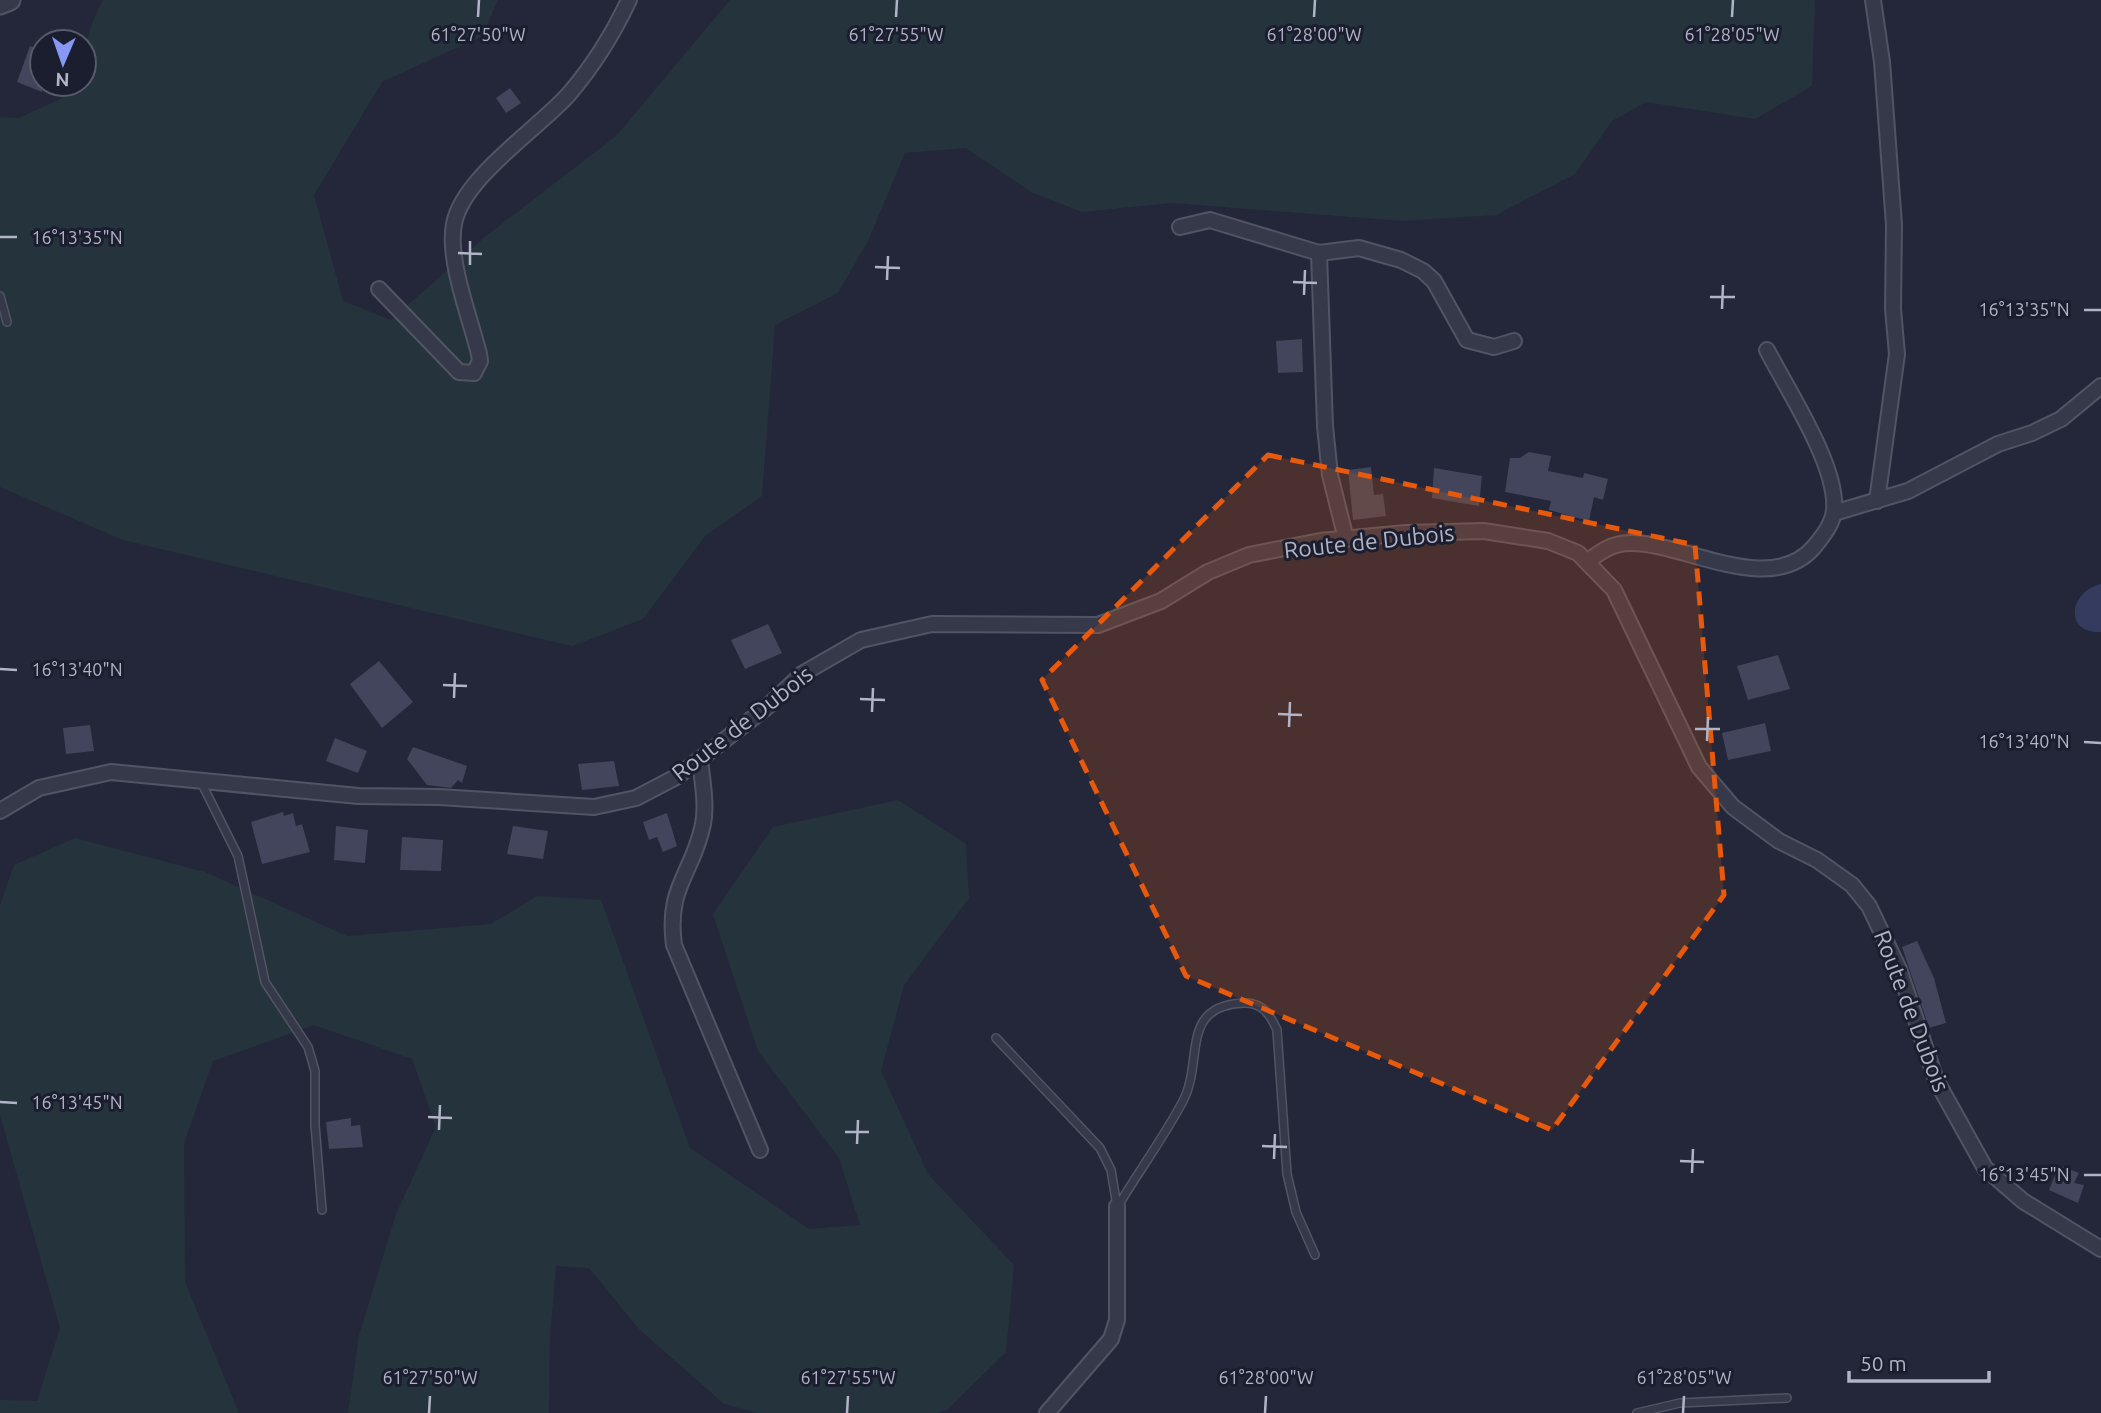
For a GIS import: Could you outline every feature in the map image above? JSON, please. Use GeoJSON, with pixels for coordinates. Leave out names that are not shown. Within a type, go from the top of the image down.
{"type":"FeatureCollection","features":[{"type":"Feature","properties":{"kind":"street"},"geometry":{"type":"LineString","coordinates":[[0,4],[10,0]]}},
{"type":"Feature","properties":{"kind":"street"},"geometry":{"type":"LineString","coordinates":[[379,289],[459,372],[474,373],[480,361],[452,248],[458,209],[493,164],[568,95],[603,50],[629,0]]}},
{"type":"Feature","properties":{"kind":"street"},"geometry":{"type":"LineString","coordinates":[[1873,0],[1882,62],[1892,198],[1897,354],[1877,501]]}},
{"type":"Feature","properties":{"kind":"street"},"geometry":{"type":"LineString","coordinates":[[1180,227],[1210,220],[1319,253],[1359,248],[1401,260],[1423,271],[1434,281],[1467,340],[1494,347],[1514,341]]}},
{"type":"Feature","properties":{"kind":"street"},"geometry":{"type":"LineString","coordinates":[[1319,253],[1325,426],[1331,475],[1346,539]]}},
{"type":"Feature","properties":{"kind":"street"},"geometry":{"type":"LineString","coordinates":[[1587,562],[1608,547],[1630,543],[1738,567],[1775,567],[1807,555],[1824,535],[1834,513],[1831,473],[1767,350]]}},
{"type":"Feature","properties":{"kind":"street"},"geometry":{"type":"LineString","coordinates":[[1834,513],[1908,491],[1998,444],[2032,433],[2061,419],[2101,386]]}},
{"type":"Feature","properties":{"kind":"street","name":"Route de Dubois"},"geometry":{"type":"LineString","coordinates":[[0,811],[39,788],[111,772],[358,796],[439,797],[594,807],[636,798],[678,776],[767,707],[802,674],[861,640],[932,625],[1098,625],[1161,601],[1208,572],[1249,555],[1346,539],[1484,531],[1548,541],[1578,553],[1614,590],[1632,622],[1699,768],[1733,807],[1779,841],[1817,860],[1852,885],[1870,906],[1899,969],[1936,1080],[1985,1168],[2023,1202],[2101,1248]]}},
{"type":"Feature","properties":{"kind":"street"},"geometry":{"type":"LineString","coordinates":[[700,759],[704,821],[674,898],[671,924],[674,945],[760,1150]]}},
{"type":"Feature","properties":{"kind":"street"},"geometry":{"type":"LineString","coordinates":[[1046,1413],[1111,1339],[1117,1320],[1117,1206]]}},
{"type":"Feature","properties":{"kind":"lane"},"geometry":{"type":"LineString","coordinates":[[0,296],[7,323]]}},
{"type":"Feature","properties":{"kind":"lane"},"geometry":{"type":"LineString","coordinates":[[200,781],[238,856],[265,982],[292,1020],[312,1059],[315,1072],[315,1125],[322,1210]]}},
{"type":"Feature","properties":{"kind":"lane"},"geometry":{"type":"LineString","coordinates":[[1117,1206],[1184,1098],[1197,1031],[1210,1012],[1225,1004],[1251,1003],[1269,1012],[1277,1030],[1287,1174],[1296,1212],[1315,1255]]}},
{"type":"Feature","properties":{"kind":"lane"},"geometry":{"type":"LineString","coordinates":[[996,1038],[1100,1148],[1111,1170],[1117,1206]]}},
{"type":"Feature","properties":{"kind":"lane"},"geometry":{"type":"LineString","coordinates":[[1637,1413],[1680,1403],[1787,1398]]}},
{"type":"Feature","properties":{"kind":"highlighted area"},"geometry":{"type":"Polygon","coordinates":[[[1268,455],[1695,545],[1724,895],[1552,1130],[1186,976],[1042,680],[1268,455]]]}},
{"type":"Feature","properties":{"kind":"shaded area"},"geometry":{"type":"Polygon","coordinates":[[[103,0],[498,0],[482,36],[382,82],[314,195],[343,301],[391,320],[486,236],[616,136],[730,0],[1815,0],[1812,86],[1755,119],[1646,102],[1612,121],[1575,174],[1496,215],[1404,221],[1171,203],[1082,212],[1033,193],[966,148],[905,153],[868,241],[838,293],[775,325],[762,496],[706,535],[643,619],[572,646],[123,540],[0,487],[0,117],[19,118],[62,98],[98,98],[98,28],[91,28],[103,0]]]}},
{"type":"Feature","properties":{"kind":"shaded area"},"geometry":{"type":"Polygon","coordinates":[[[898,800],[966,844],[969,898],[904,985],[881,1071],[928,1174],[1014,1265],[1006,1352],[947,1410],[937,1413],[758,1413],[724,1404],[639,1329],[589,1268],[556,1266],[550,1337],[549,1413],[348,1413],[359,1335],[396,1214],[436,1127],[412,1059],[314,1025],[213,1061],[184,1143],[185,1282],[239,1413],[0,1413],[0,1400],[37,1401],[60,1328],[0,1115],[0,905],[14,865],[75,838],[205,872],[347,936],[491,924],[537,896],[601,900],[690,1148],[809,1229],[860,1225],[839,1158],[758,1051],[713,914],[773,827],[898,800]]]}},
{"type":"Feature","properties":{"kind":"water"},"geometry":{"type":"Polygon","coordinates":[[[2101,584],[2101,632],[2089,631],[2076,620],[2077,603],[2090,588],[2101,584]]]}},
{"type":"Feature","properties":{"kind":"building"},"geometry":{"type":"Polygon","coordinates":[[[28,52],[28,86],[17,82],[28,52]]]}},
{"type":"Feature","properties":{"kind":"building"},"geometry":{"type":"Polygon","coordinates":[[[510,88],[521,103],[506,113],[496,98],[510,88]]]}},
{"type":"Feature","properties":{"kind":"building"},"geometry":{"type":"Polygon","coordinates":[[[1302,339],[1303,372],[1278,373],[1276,341],[1302,339]]]}},
{"type":"Feature","properties":{"kind":"building"},"geometry":{"type":"Polygon","coordinates":[[[1529,452],[1551,456],[1548,471],[1583,478],[1584,473],[1608,479],[1603,500],[1594,497],[1589,521],[1549,510],[1551,501],[1505,492],[1510,458],[1520,458],[1529,452]]]}},
{"type":"Feature","properties":{"kind":"building"},"geometry":{"type":"Polygon","coordinates":[[[1371,467],[1374,495],[1383,494],[1386,516],[1353,520],[1348,470],[1371,467]]]}},
{"type":"Feature","properties":{"kind":"building"},"geometry":{"type":"Polygon","coordinates":[[[1434,468],[1482,476],[1479,506],[1432,498],[1434,468]]]}},
{"type":"Feature","properties":{"kind":"building"},"geometry":{"type":"Polygon","coordinates":[[[768,624],[782,653],[745,669],[731,640],[768,624]]]}},
{"type":"Feature","properties":{"kind":"building"},"geometry":{"type":"Polygon","coordinates":[[[1778,655],[1790,689],[1748,700],[1737,666],[1778,655]]]}},
{"type":"Feature","properties":{"kind":"building"},"geometry":{"type":"Polygon","coordinates":[[[379,661],[413,702],[382,728],[350,684],[379,661]]]}},
{"type":"Feature","properties":{"kind":"building"},"geometry":{"type":"Polygon","coordinates":[[[1765,723],[1771,751],[1728,760],[1722,733],[1765,723]]]}},
{"type":"Feature","properties":{"kind":"building"},"geometry":{"type":"Polygon","coordinates":[[[90,725],[94,751],[66,754],[63,728],[90,725]]]}},
{"type":"Feature","properties":{"kind":"building"},"geometry":{"type":"Polygon","coordinates":[[[335,738],[367,751],[358,773],[326,761],[335,738]]]}},
{"type":"Feature","properties":{"kind":"building"},"geometry":{"type":"Polygon","coordinates":[[[413,747],[467,766],[462,783],[458,780],[451,788],[427,785],[407,759],[413,747]]]}},
{"type":"Feature","properties":{"kind":"building"},"geometry":{"type":"Polygon","coordinates":[[[614,761],[619,786],[582,790],[578,764],[614,761]]]}},
{"type":"Feature","properties":{"kind":"building"},"geometry":{"type":"Polygon","coordinates":[[[283,812],[284,816],[293,813],[296,826],[302,824],[310,852],[262,864],[251,822],[283,812]]]}},
{"type":"Feature","properties":{"kind":"building"},"geometry":{"type":"Polygon","coordinates":[[[667,813],[677,846],[663,852],[657,837],[649,840],[643,822],[667,813]]]}},
{"type":"Feature","properties":{"kind":"building"},"geometry":{"type":"Polygon","coordinates":[[[336,826],[368,830],[365,863],[334,860],[336,826]]]}},
{"type":"Feature","properties":{"kind":"building"},"geometry":{"type":"Polygon","coordinates":[[[513,826],[548,831],[543,859],[507,854],[513,826]]]}},
{"type":"Feature","properties":{"kind":"building"},"geometry":{"type":"Polygon","coordinates":[[[402,837],[443,840],[441,871],[400,870],[402,837]]]}},
{"type":"Feature","properties":{"kind":"building"},"geometry":{"type":"Polygon","coordinates":[[[1917,941],[1934,978],[1946,1023],[1929,1028],[1902,947],[1917,941]]]}},
{"type":"Feature","properties":{"kind":"building"},"geometry":{"type":"Polygon","coordinates":[[[351,1118],[351,1126],[360,1125],[363,1147],[329,1149],[326,1122],[351,1118]]]}},
{"type":"Feature","properties":{"kind":"building"},"geometry":{"type":"Polygon","coordinates":[[[2059,1165],[2079,1173],[2074,1183],[2084,1185],[2078,1203],[2049,1190],[2059,1165]]]}}]}
